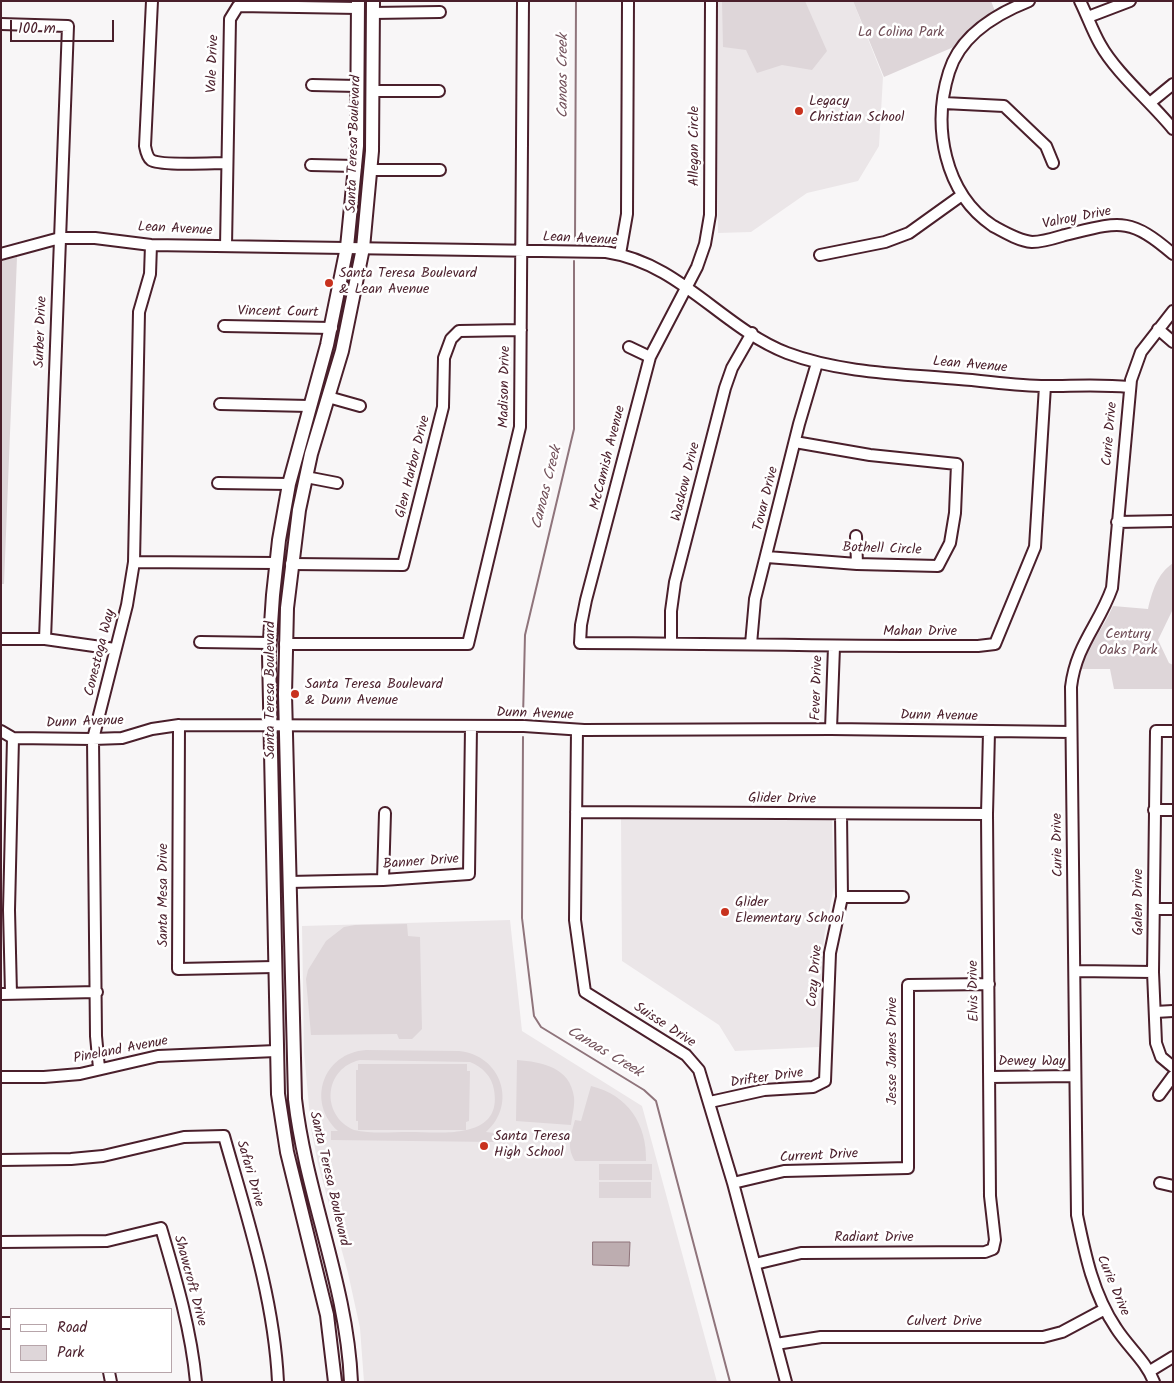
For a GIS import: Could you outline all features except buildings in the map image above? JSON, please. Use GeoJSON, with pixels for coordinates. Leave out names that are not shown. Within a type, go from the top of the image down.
{"type":"FeatureCollection","features":[{"type":"Feature","properties":{"kind":"main road","name":"Santa Teresa Boulevard"},"geometry":{"type":"LineString","coordinates":[[335,1382],[325,1306],[282,1129],[276,1051],[270,643],[276,563],[289,484],[332,328],[347,247],[356,166],[358,4]]}},
{"type":"Feature","properties":{"kind":"main road","name":"Santa Teresa Boulevard"},"geometry":{"type":"LineString","coordinates":[[350,1382],[348,1340],[340,1296],[305,1160],[297,1115],[292,1047],[285,644],[291,564],[306,477],[348,325],[363,248],[371,170],[373,7]]}},
{"type":"Feature","properties":{"kind":"street"},"geometry":{"type":"LineString","coordinates":[[152,1],[146,146],[148,156],[151,160],[163,162],[226,164]]}},
{"type":"Feature","properties":{"kind":"street","name":"Madison Drive"},"geometry":{"type":"LineString","coordinates":[[285,644],[468,644],[520,427],[522,1]]}},
{"type":"Feature","properties":{"kind":"street"},"geometry":{"type":"LineString","coordinates":[[620,254],[627,214],[628,1]]}},
{"type":"Feature","properties":{"kind":"street","name":"Allegan Circle"},"geometry":{"type":"LineString","coordinates":[[686,287],[697,266],[705,244],[710,215],[711,1]]}},
{"type":"Feature","properties":{"kind":"street","name":"Valroy Drive"},"geometry":{"type":"LineString","coordinates":[[1029,1],[1004,11],[972,36],[951,67],[945,84],[944,147],[948,165],[962,195],[983,219],[1001,230],[1031,242],[1109,224],[1126,224],[1143,230],[1173,254]]}},
{"type":"Feature","properties":{"kind":"street"},"geometry":{"type":"LineString","coordinates":[[1080,1],[1100,44],[1120,72],[1151,102],[1173,129]]}},
{"type":"Feature","properties":{"kind":"street"},"geometry":{"type":"LineString","coordinates":[[1088,17],[1130,1]]}},
{"type":"Feature","properties":{"kind":"street","name":"Vale Drive"},"geometry":{"type":"LineString","coordinates":[[226,246],[230,19],[238,6],[358,4]]}},
{"type":"Feature","properties":{"kind":"street"},"geometry":{"type":"LineString","coordinates":[[373,7],[440,12]]}},
{"type":"Feature","properties":{"kind":"street","name":"Surber Drive"},"geometry":{"type":"LineString","coordinates":[[1,24],[68,26],[45,640]]}},
{"type":"Feature","properties":{"kind":"street"},"geometry":{"type":"LineString","coordinates":[[1151,102],[1173,84]]}},
{"type":"Feature","properties":{"kind":"street"},"geometry":{"type":"LineString","coordinates":[[312,85],[357,86]]}},
{"type":"Feature","properties":{"kind":"street"},"geometry":{"type":"LineString","coordinates":[[372,91],[439,91]]}},
{"type":"Feature","properties":{"kind":"street"},"geometry":{"type":"LineString","coordinates":[[944,103],[1004,106],[1046,146],[1053,162]]}},
{"type":"Feature","properties":{"kind":"street"},"geometry":{"type":"LineString","coordinates":[[311,165],[356,166]]}},
{"type":"Feature","properties":{"kind":"street"},"geometry":{"type":"LineString","coordinates":[[371,170],[440,170]]}},
{"type":"Feature","properties":{"kind":"street"},"geometry":{"type":"LineString","coordinates":[[820,255],[885,242],[909,233],[962,195]]}},
{"type":"Feature","properties":{"kind":"street","name":"Lean Avenue"},"geometry":{"type":"LineString","coordinates":[[1,254],[60,238],[95,238],[151,245],[592,251],[620,254],[662,271],[752,333],[785,352],[817,363],[898,374],[1045,386],[1097,384],[1129,387]]}},
{"type":"Feature","properties":{"kind":"street","name":"Conestoga Way"},"geometry":{"type":"LineString","coordinates":[[100,1068],[96,1036],[93,740],[127,605],[134,562],[139,312],[150,274],[151,245]]}},
{"type":"Feature","properties":{"kind":"street","name":"McCamish Avenue"},"geometry":{"type":"LineString","coordinates":[[580,643],[586,600],[650,357],[686,287]]}},
{"type":"Feature","properties":{"kind":"street","name":"Curie Drive"},"geometry":{"type":"LineString","coordinates":[[1154,1382],[1150,1371],[1116,1328],[1105,1310],[1086,1264],[1077,1215],[1071,686],[1074,666],[1089,632],[1102,614],[1112,588],[1129,387],[1141,352],[1173,312]]}},
{"type":"Feature","properties":{"kind":"street","name":"Vincent Court"},"geometry":{"type":"LineString","coordinates":[[224,326],[332,328]]}},
{"type":"Feature","properties":{"kind":"street"},"geometry":{"type":"LineString","coordinates":[[1158,329],[1173,342]]}},
{"type":"Feature","properties":{"kind":"street","name":"Glen Harbor Drive"},"geometry":{"type":"LineString","coordinates":[[291,564],[403,565],[443,407],[446,347],[459,331],[521,330]]}},
{"type":"Feature","properties":{"kind":"street","name":"Waskow Drive"},"geometry":{"type":"LineString","coordinates":[[671,643],[671,611],[675,582],[725,388],[732,368],[752,333]]}},
{"type":"Feature","properties":{"kind":"street"},"geometry":{"type":"LineString","coordinates":[[629,347],[650,357]]}},
{"type":"Feature","properties":{"kind":"street","name":"Tovar Drive"},"geometry":{"type":"LineString","coordinates":[[751,644],[755,599],[817,363]]}},
{"type":"Feature","properties":{"kind":"street","name":"Mahan Drive"},"geometry":{"type":"LineString","coordinates":[[580,643],[751,644],[834,648],[978,646],[995,644],[1035,547],[1045,386]]}},
{"type":"Feature","properties":{"kind":"street"},"geometry":{"type":"LineString","coordinates":[[328,397],[360,406]]}},
{"type":"Feature","properties":{"kind":"street"},"geometry":{"type":"LineString","coordinates":[[220,404],[309,406]]}},
{"type":"Feature","properties":{"kind":"street","name":"Bothell Circle"},"geometry":{"type":"LineString","coordinates":[[767,557],[856,564],[938,566],[950,543],[955,513],[957,464],[870,455],[795,442]]}},
{"type":"Feature","properties":{"kind":"street"},"geometry":{"type":"LineString","coordinates":[[306,477],[337,483]]}},
{"type":"Feature","properties":{"kind":"street"},"geometry":{"type":"LineString","coordinates":[[218,483],[289,484]]}},
{"type":"Feature","properties":{"kind":"street"},"geometry":{"type":"LineString","coordinates":[[1117,522],[1173,521]]}},
{"type":"Feature","properties":{"kind":"street"},"geometry":{"type":"LineString","coordinates":[[856,536],[856,564]]}},
{"type":"Feature","properties":{"kind":"street"},"geometry":{"type":"LineString","coordinates":[[134,562],[276,563]]}},
{"type":"Feature","properties":{"kind":"street"},"geometry":{"type":"LineString","coordinates":[[1,639],[45,640],[115,649]]}},
{"type":"Feature","properties":{"kind":"street"},"geometry":{"type":"LineString","coordinates":[[200,642],[270,643]]}},
{"type":"Feature","properties":{"kind":"street","name":"Fever Drive"},"geometry":{"type":"LineString","coordinates":[[830,729],[834,648]]}},
{"type":"Feature","properties":{"kind":"street","name":"Dunn Avenue"},"geometry":{"type":"LineString","coordinates":[[1,731],[13,738],[93,740],[122,738],[152,728],[179,725],[524,726],[577,730],[830,729],[1071,732]]}},
{"type":"Feature","properties":{"kind":"street","name":"Santa Mesa Drive"},"geometry":{"type":"LineString","coordinates":[[179,725],[178,969],[274,968]]}},
{"type":"Feature","properties":{"kind":"street","name":"Banner Drive"},"geometry":{"type":"LineString","coordinates":[[289,882],[383,880],[469,874],[471,727]]}},
{"type":"Feature","properties":{"kind":"street","name":"Suisse Drive"},"geometry":{"type":"LineString","coordinates":[[577,730],[575,920],[585,992],[695,1062],[710,1102],[786,1382]]}},
{"type":"Feature","properties":{"kind":"street","name":"Galen Drive"},"geometry":{"type":"LineString","coordinates":[[1173,731],[1156,731],[1153,972],[1156,1043],[1161,1057],[1173,1067]]}},
{"type":"Feature","properties":{"kind":"street","name":"Elvis Drive"},"geometry":{"type":"LineString","coordinates":[[989,732],[987,814],[990,1196],[995,1240],[993,1249]]}},
{"type":"Feature","properties":{"kind":"street"},"geometry":{"type":"LineString","coordinates":[[13,738],[6,828],[6,994],[97,992]]}},
{"type":"Feature","properties":{"kind":"street"},"geometry":{"type":"LineString","coordinates":[[1154,810],[1173,810]]}},
{"type":"Feature","properties":{"kind":"street","name":"Glider Drive"},"geometry":{"type":"LineString","coordinates":[[576,812],[987,814]]}},
{"type":"Feature","properties":{"kind":"street"},"geometry":{"type":"LineString","coordinates":[[383,880],[386,813]]}},
{"type":"Feature","properties":{"kind":"street","name":"Cozy Drive"},"geometry":{"type":"LineString","coordinates":[[825,1081],[830,953],[842,897],[841,814]]}},
{"type":"Feature","properties":{"kind":"street"},"geometry":{"type":"LineString","coordinates":[[842,897],[903,896]]}},
{"type":"Feature","properties":{"kind":"street"},"geometry":{"type":"LineString","coordinates":[[1154,909],[1173,909]]}},
{"type":"Feature","properties":{"kind":"street"},"geometry":{"type":"LineString","coordinates":[[1075,971],[1153,972]]}},
{"type":"Feature","properties":{"kind":"street","name":"Jesse James Drive"},"geometry":{"type":"LineString","coordinates":[[908,1168],[908,984],[989,984]]}},
{"type":"Feature","properties":{"kind":"street"},"geometry":{"type":"LineString","coordinates":[[1155,1012],[1173,1011]]}},
{"type":"Feature","properties":{"kind":"street","name":"Pineland Avenue"},"geometry":{"type":"LineString","coordinates":[[1,1077],[80,1074],[158,1056],[276,1051]]}},
{"type":"Feature","properties":{"kind":"street","name":"Dewey Way"},"geometry":{"type":"LineString","coordinates":[[990,1077],[1075,1076]]}},
{"type":"Feature","properties":{"kind":"street"},"geometry":{"type":"LineString","coordinates":[[1159,1095],[1173,1076]]}},
{"type":"Feature","properties":{"kind":"street","name":"Drifter Drive"},"geometry":{"type":"LineString","coordinates":[[710,1102],[764,1090],[813,1087],[825,1081]]}},
{"type":"Feature","properties":{"kind":"street","name":"Safari Drive"},"geometry":{"type":"LineString","coordinates":[[1,1160],[71,1159],[103,1156],[184,1137],[224,1136],[266,1292],[276,1352],[278,1382]]}},
{"type":"Feature","properties":{"kind":"street","name":"Current Drive"},"geometry":{"type":"LineString","coordinates":[[733,1183],[784,1171],[908,1168]]}},
{"type":"Feature","properties":{"kind":"street"},"geometry":{"type":"LineString","coordinates":[[1160,1183],[1173,1186]]}},
{"type":"Feature","properties":{"kind":"street","name":"Shawcroft Drive"},"geometry":{"type":"LineString","coordinates":[[1,1242],[106,1241],[161,1228],[181,1296],[193,1354],[196,1382]]}},
{"type":"Feature","properties":{"kind":"street","name":"Radiant Drive"},"geometry":{"type":"LineString","coordinates":[[755,1264],[801,1253],[985,1252],[993,1249]]}},
{"type":"Feature","properties":{"kind":"street","name":"Culvert Drive"},"geometry":{"type":"LineString","coordinates":[[776,1344],[821,1337],[1043,1337],[1062,1332],[1105,1310]]}},
{"type":"Feature","properties":{"kind":"street"},"geometry":{"type":"LineString","coordinates":[[1150,1371],[1173,1357]]}},
{"type":"Feature","properties":{"kind":"shaded area","name":"Legacy Christian School"},"geometry":{"type":"Polygon","coordinates":[[[715,1],[853,1],[883,77],[879,146],[858,181],[807,193],[751,232],[718,233],[715,1]]]}},
{"type":"Feature","properties":{"kind":"shaded area","name":"Glider Elementary School"},"geometry":{"type":"Polygon","coordinates":[[[621,819],[832,820],[834,887],[824,937],[819,1047],[735,1051],[719,1025],[622,961],[621,819]]]}},
{"type":"Feature","properties":{"kind":"shaded area","name":"Santa Teresa High School"},"geometry":{"type":"Polygon","coordinates":[[[510,920],[522,1031],[642,1106],[717,1382],[364,1382],[360,1328],[348,1273],[318,1164],[311,1128],[304,1052],[302,926],[510,920]]]}},
{"type":"Feature","properties":{"kind":"shaded area"},"geometry":{"type":"Polygon","coordinates":[[[593,1242],[630,1242],[629,1266],[593,1265],[593,1242]]]}},
{"type":"Feature","properties":{"kind":"green space"},"geometry":{"type":"Polygon","coordinates":[[[722,1],[805,1],[827,51],[812,70],[782,65],[757,73],[746,50],[723,47],[722,1]]]}},
{"type":"Feature","properties":{"kind":"green space","name":"La Colina Park"},"geometry":{"type":"Polygon","coordinates":[[[853,1],[991,1],[995,11],[980,22],[963,43],[884,77],[853,1]]]}},
{"type":"Feature","properties":{"kind":"green space"},"geometry":{"type":"Polygon","coordinates":[[[17,257],[4,584],[1,584],[1,261],[17,257]]]}},
{"type":"Feature","properties":{"kind":"green space","name":"Century Oaks Park"},"geometry":{"type":"Polygon","coordinates":[[[1173,563],[1173,609],[1158,640],[1169,663],[1173,665],[1173,689],[1114,689],[1110,669],[1080,669],[1113,606],[1148,609],[1153,590],[1159,578],[1167,567],[1173,563]]]}},
{"type":"Feature","properties":{"kind":"green space"},"geometry":{"type":"Polygon","coordinates":[[[407,924],[408,936],[420,937],[422,1029],[412,1039],[399,1039],[397,1034],[311,1035],[306,979],[308,970],[326,941],[344,927],[407,924]]]}},
{"type":"Feature","properties":{"kind":"green space"},"geometry":{"type":"Polygon","coordinates":[[[366,1050],[459,1051],[474,1054],[485,1061],[494,1071],[503,1095],[496,1121],[486,1132],[494,1133],[494,1142],[331,1140],[331,1131],[338,1131],[328,1119],[323,1107],[321,1093],[330,1069],[339,1060],[351,1053],[366,1050]],[[360,1060],[348,1065],[339,1072],[333,1082],[331,1103],[343,1123],[354,1130],[436,1133],[466,1130],[479,1126],[489,1118],[494,1106],[494,1090],[489,1076],[470,1062],[360,1060]]]}},
{"type":"Feature","properties":{"kind":"green space"},"geometry":{"type":"Polygon","coordinates":[[[517,1060],[536,1062],[553,1068],[567,1079],[574,1097],[571,1125],[516,1121],[517,1060]]]}},
{"type":"Feature","properties":{"kind":"green space"},"geometry":{"type":"Polygon","coordinates":[[[358,1064],[467,1064],[467,1071],[470,1071],[469,1121],[466,1122],[466,1130],[358,1130],[358,1121],[356,1121],[356,1070],[358,1070],[358,1064]]]}},
{"type":"Feature","properties":{"kind":"green space"},"geometry":{"type":"Polygon","coordinates":[[[591,1086],[615,1096],[633,1113],[643,1135],[646,1161],[575,1161],[570,1146],[571,1136],[575,1120],[581,1121],[591,1086]]]}},
{"type":"Feature","properties":{"kind":"green space"},"geometry":{"type":"Polygon","coordinates":[[[599,1164],[652,1164],[652,1180],[599,1180],[599,1164]]]}},
{"type":"Feature","properties":{"kind":"green space"},"geometry":{"type":"Polygon","coordinates":[[[599,1182],[651,1182],[651,1198],[599,1198],[599,1182]]]}},
{"type":"Feature","properties":{"kind":"waterway","name":"Canoas Creek"},"geometry":{"type":"LineString","coordinates":[[575,241],[576,1]]}},
{"type":"Feature","properties":{"kind":"waterway","name":"Canoas Creek"},"geometry":{"type":"LineString","coordinates":[[523,717],[525,635],[574,429],[574,261]]}},
{"type":"Feature","properties":{"kind":"waterway","name":"Canoas Creek"},"geometry":{"type":"LineString","coordinates":[[523,737],[522,918],[534,1016],[541,1027],[644,1090],[656,1101],[730,1382]]}},
{"type":"Feature","properties":{"kind":"place","name":"Legacy Christian School"},"geometry":{"type":"Point","coordinates":[799,111]}},
{"type":"Feature","properties":{"kind":"place","name":"Santa Teresa Boulevard & Lean Avenue"},"geometry":{"type":"Point","coordinates":[329,283]}},
{"type":"Feature","properties":{"kind":"place","name":"Santa Teresa Boulevard & Dunn Avenue"},"geometry":{"type":"Point","coordinates":[295,694]}},
{"type":"Feature","properties":{"kind":"place","name":"Glider Elementary School"},"geometry":{"type":"Point","coordinates":[725,912]}},
{"type":"Feature","properties":{"kind":"place","name":"Santa Teresa High School"},"geometry":{"type":"Point","coordinates":[484,1146]}}]}
